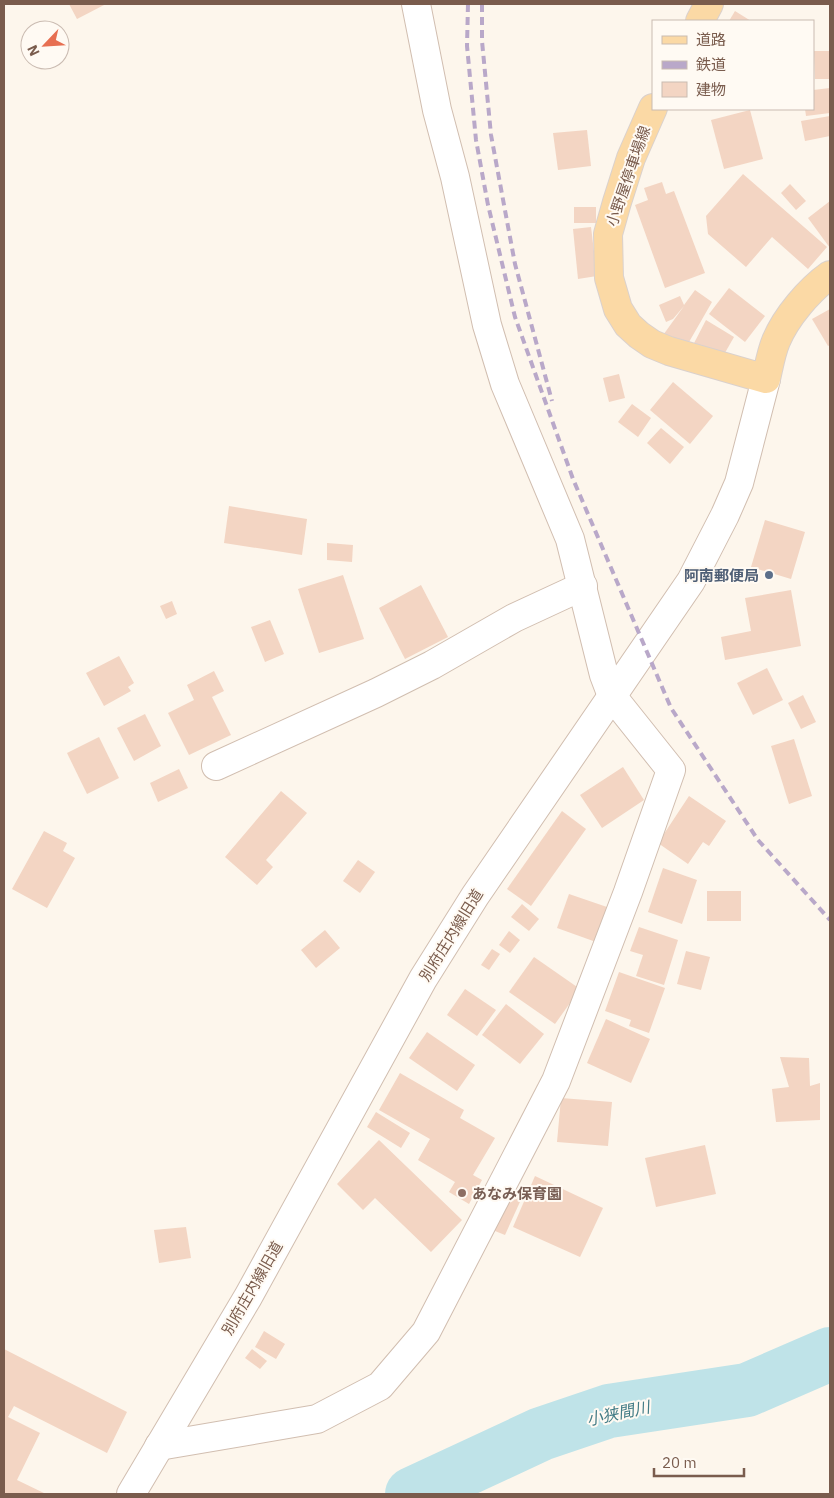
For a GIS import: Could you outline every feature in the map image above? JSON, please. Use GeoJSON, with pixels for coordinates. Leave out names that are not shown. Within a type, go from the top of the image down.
{"type":"FeatureCollection","features":[{"type":"Feature","properties":{"kind":"main road"},"geometry":{"type":"LineString","coordinates":[[701,20],[709,4]]}},
{"type":"Feature","properties":{"kind":"main road","name":"小野屋停車場線"},"geometry":{"type":"LineString","coordinates":[[652,110],[632,158],[608,234],[609,278],[618,310],[628,325],[652,344],[669,351],[766,379]]}},
{"type":"Feature","properties":{"kind":"main road"},"geometry":{"type":"LineString","coordinates":[[766,379],[775,342],[788,318],[830,275]]}},
{"type":"Feature","properties":{"kind":"street"},"geometry":{"type":"LineString","coordinates":[[160,1446],[317,1419],[380,1386],[426,1332],[556,1081],[628,892],[671,770],[612,696],[604,675],[570,539],[505,384],[487,325],[457,186],[433,93],[416,4]]}},
{"type":"Feature","properties":{"kind":"street","name":"別府庄内線旧道"},"geometry":{"type":"LineString","coordinates":[[131,1494],[248,1297],[423,979],[475,896],[690,581],[725,515],[739,483],[766,379]]}},
{"type":"Feature","properties":{"kind":"street"},"geometry":{"type":"LineString","coordinates":[[216,766],[376,693],[432,665],[514,618],[583,586]]}},
{"type":"Feature","properties":{"kind":"building"},"geometry":{"type":"Polygon","coordinates":[[[69,4],[106,4],[77,19],[69,4]]]}},
{"type":"Feature","properties":{"kind":"building"},"geometry":{"type":"Polygon","coordinates":[[[735,11],[749,20],[730,20],[735,11]]]}},
{"type":"Feature","properties":{"kind":"building"},"geometry":{"type":"Polygon","coordinates":[[[814,51],[830,51],[830,79],[815,79],[814,51]]]}},
{"type":"Feature","properties":{"kind":"building"},"geometry":{"type":"Polygon","coordinates":[[[830,88],[830,113],[806,116],[805,110],[814,110],[814,90],[830,88]]]}},
{"type":"Feature","properties":{"kind":"building"},"geometry":{"type":"Polygon","coordinates":[[[750,110],[763,159],[724,169],[711,120],[750,110]]]}},
{"type":"Feature","properties":{"kind":"building"},"geometry":{"type":"Polygon","coordinates":[[[830,116],[830,136],[805,141],[801,121],[830,116]]]}},
{"type":"Feature","properties":{"kind":"building"},"geometry":{"type":"Polygon","coordinates":[[[587,130],[591,166],[558,170],[553,133],[587,130]]]}},
{"type":"Feature","properties":{"kind":"building"},"geometry":{"type":"Polygon","coordinates":[[[743,174],[827,247],[808,269],[772,237],[746,267],[708,234],[706,216],[743,174]]]}},
{"type":"Feature","properties":{"kind":"building"},"geometry":{"type":"Polygon","coordinates":[[[662,182],[666,194],[674,191],[705,273],[665,288],[635,205],[648,200],[644,188],[662,182]]]}},
{"type":"Feature","properties":{"kind":"building"},"geometry":{"type":"Polygon","coordinates":[[[790,184],[806,201],[796,210],[781,193],[790,184]]]}},
{"type":"Feature","properties":{"kind":"building"},"geometry":{"type":"Polygon","coordinates":[[[830,201],[830,248],[808,218],[830,201]]]}},
{"type":"Feature","properties":{"kind":"building"},"geometry":{"type":"Polygon","coordinates":[[[574,207],[596,207],[596,223],[574,223],[574,207]]]}},
{"type":"Feature","properties":{"kind":"building"},"geometry":{"type":"Polygon","coordinates":[[[591,227],[597,276],[578,279],[573,229],[591,227]]]}},
{"type":"Feature","properties":{"kind":"building"},"geometry":{"type":"Polygon","coordinates":[[[729,288],[765,316],[745,342],[709,314],[729,288]]]}},
{"type":"Feature","properties":{"kind":"building"},"geometry":{"type":"Polygon","coordinates":[[[695,290],[712,302],[685,349],[661,338],[684,306],[673,319],[666,322],[659,305],[680,296],[684,305],[695,290]]]}},
{"type":"Feature","properties":{"kind":"building"},"geometry":{"type":"Polygon","coordinates":[[[830,309],[830,345],[828,346],[812,319],[830,309]]]}},
{"type":"Feature","properties":{"kind":"building"},"geometry":{"type":"Polygon","coordinates":[[[706,320],[734,337],[722,358],[691,349],[706,320]]]}},
{"type":"Feature","properties":{"kind":"building"},"geometry":{"type":"Polygon","coordinates":[[[619,374],[625,398],[609,402],[603,378],[619,374]]]}},
{"type":"Feature","properties":{"kind":"building"},"geometry":{"type":"Polygon","coordinates":[[[673,382],[713,416],[690,444],[650,410],[673,382]]]}},
{"type":"Feature","properties":{"kind":"building"},"geometry":{"type":"Polygon","coordinates":[[[632,404],[651,418],[638,437],[618,422],[632,404]]]}},
{"type":"Feature","properties":{"kind":"building"},"geometry":{"type":"Polygon","coordinates":[[[661,428],[684,447],[670,464],[647,443],[661,428]]]}},
{"type":"Feature","properties":{"kind":"building"},"geometry":{"type":"Polygon","coordinates":[[[229,506],[307,519],[302,555],[224,543],[229,506]]]}},
{"type":"Feature","properties":{"kind":"building"},"geometry":{"type":"Polygon","coordinates":[[[765,520],[805,532],[791,579],[751,567],[765,520]]]}},
{"type":"Feature","properties":{"kind":"building"},"geometry":{"type":"Polygon","coordinates":[[[327,543],[353,545],[352,562],[327,560],[327,543]]]}},
{"type":"Feature","properties":{"kind":"building"},"geometry":{"type":"Polygon","coordinates":[[[343,575],[364,639],[319,653],[298,589],[343,575]]]}},
{"type":"Feature","properties":{"kind":"building"},"geometry":{"type":"Polygon","coordinates":[[[421,585],[448,637],[405,659],[379,608],[421,585]]]}},
{"type":"Feature","properties":{"kind":"building"},"geometry":{"type":"Polygon","coordinates":[[[791,590],[801,646],[725,660],[721,637],[751,631],[745,598],[791,590]]]}},
{"type":"Feature","properties":{"kind":"building"},"geometry":{"type":"Polygon","coordinates":[[[172,601],[177,614],[166,619],[160,606],[172,601]]]}},
{"type":"Feature","properties":{"kind":"building"},"geometry":{"type":"Polygon","coordinates":[[[270,620],[284,654],[265,662],[251,627],[270,620]]]}},
{"type":"Feature","properties":{"kind":"building"},"geometry":{"type":"Polygon","coordinates":[[[119,656],[134,683],[128,687],[131,691],[104,706],[86,673],[119,656]]]}},
{"type":"Feature","properties":{"kind":"building"},"geometry":{"type":"Polygon","coordinates":[[[767,668],[783,700],[753,715],[737,683],[767,668]]]}},
{"type":"Feature","properties":{"kind":"building"},"geometry":{"type":"Polygon","coordinates":[[[214,671],[224,691],[212,697],[231,735],[189,755],[168,713],[194,700],[187,685],[214,671]]]}},
{"type":"Feature","properties":{"kind":"building"},"geometry":{"type":"Polygon","coordinates":[[[803,695],[816,722],[801,729],[788,703],[803,695]]]}},
{"type":"Feature","properties":{"kind":"building"},"geometry":{"type":"Polygon","coordinates":[[[145,714],[161,746],[134,761],[117,728],[145,714]]]}},
{"type":"Feature","properties":{"kind":"building"},"geometry":{"type":"Polygon","coordinates":[[[99,737],[119,778],[87,794],[67,753],[99,737]]]}},
{"type":"Feature","properties":{"kind":"building"},"geometry":{"type":"Polygon","coordinates":[[[794,739],[812,796],[789,804],[771,746],[794,739]]]}},
{"type":"Feature","properties":{"kind":"building"},"geometry":{"type":"Polygon","coordinates":[[[623,767],[644,800],[602,828],[580,795],[623,767]]]}},
{"type":"Feature","properties":{"kind":"building"},"geometry":{"type":"Polygon","coordinates":[[[179,769],[188,788],[158,802],[150,783],[179,769]]]}},
{"type":"Feature","properties":{"kind":"building"},"geometry":{"type":"Polygon","coordinates":[[[281,791],[307,813],[266,860],[273,867],[257,885],[225,857],[281,791]]]}},
{"type":"Feature","properties":{"kind":"building"},"geometry":{"type":"Polygon","coordinates":[[[689,796],[726,821],[709,846],[703,842],[688,864],[658,843],[689,796]]]}},
{"type":"Feature","properties":{"kind":"building"},"geometry":{"type":"Polygon","coordinates":[[[562,811],[586,829],[531,906],[507,889],[562,811]]]}},
{"type":"Feature","properties":{"kind":"building"},"geometry":{"type":"Polygon","coordinates":[[[44,831],[67,843],[63,851],[75,858],[47,908],[12,889],[44,831]]]}},
{"type":"Feature","properties":{"kind":"building"},"geometry":{"type":"Polygon","coordinates":[[[358,860],[375,872],[360,893],[343,881],[358,860]]]}},
{"type":"Feature","properties":{"kind":"building"},"geometry":{"type":"Polygon","coordinates":[[[663,868],[697,880],[682,924],[648,912],[663,868]]]}},
{"type":"Feature","properties":{"kind":"building"},"geometry":{"type":"Polygon","coordinates":[[[707,891],[741,891],[741,921],[707,921],[707,891]]]}},
{"type":"Feature","properties":{"kind":"building"},"geometry":{"type":"Polygon","coordinates":[[[569,894],[607,907],[596,942],[557,928],[569,894]]]}},
{"type":"Feature","properties":{"kind":"building"},"geometry":{"type":"Polygon","coordinates":[[[522,904],[539,919],[529,931],[511,917],[522,904]]]}},
{"type":"Feature","properties":{"kind":"building"},"geometry":{"type":"Polygon","coordinates":[[[639,927],[678,940],[664,985],[636,976],[643,955],[630,951],[639,927]]]}},
{"type":"Feature","properties":{"kind":"building"},"geometry":{"type":"Polygon","coordinates":[[[325,930],[340,948],[316,968],[301,950],[325,930]]]}},
{"type":"Feature","properties":{"kind":"building"},"geometry":{"type":"Polygon","coordinates":[[[509,931],[520,940],[510,953],[499,945],[509,931]]]}},
{"type":"Feature","properties":{"kind":"building"},"geometry":{"type":"Polygon","coordinates":[[[492,949],[500,954],[489,970],[481,965],[492,949]]]}},
{"type":"Feature","properties":{"kind":"building"},"geometry":{"type":"Polygon","coordinates":[[[686,951],[710,957],[701,990],[677,984],[686,951]]]}},
{"type":"Feature","properties":{"kind":"building"},"geometry":{"type":"Polygon","coordinates":[[[534,957],[580,989],[555,1024],[509,992],[534,957]]]}},
{"type":"Feature","properties":{"kind":"building"},"geometry":{"type":"Polygon","coordinates":[[[619,972],[665,988],[649,1033],[629,1026],[631,1020],[605,1011],[619,972]]]}},
{"type":"Feature","properties":{"kind":"building"},"geometry":{"type":"Polygon","coordinates":[[[465,989],[496,1010],[477,1036],[447,1015],[465,989]]]}},
{"type":"Feature","properties":{"kind":"building"},"geometry":{"type":"Polygon","coordinates":[[[506,1004],[544,1034],[520,1064],[482,1035],[506,1004]]]}},
{"type":"Feature","properties":{"kind":"building"},"geometry":{"type":"Polygon","coordinates":[[[606,1019],[650,1039],[631,1083],[587,1063],[606,1019]]]}},
{"type":"Feature","properties":{"kind":"building"},"geometry":{"type":"Polygon","coordinates":[[[427,1032],[475,1065],[457,1091],[409,1058],[427,1032]]]}},
{"type":"Feature","properties":{"kind":"building"},"geometry":{"type":"Polygon","coordinates":[[[780,1057],[809,1058],[810,1086],[820,1083],[820,1120],[776,1122],[772,1089],[789,1087],[780,1057]]]}},
{"type":"Feature","properties":{"kind":"building"},"geometry":{"type":"Polygon","coordinates":[[[400,1073],[464,1110],[460,1118],[495,1138],[473,1175],[482,1180],[469,1204],[449,1192],[455,1182],[418,1160],[430,1139],[379,1110],[400,1073]]]}},
{"type":"Feature","properties":{"kind":"building"},"geometry":{"type":"Polygon","coordinates":[[[561,1098],[612,1102],[608,1146],[557,1142],[561,1098]]]}},
{"type":"Feature","properties":{"kind":"building"},"geometry":{"type":"Polygon","coordinates":[[[376,1112],[410,1133],[401,1148],[367,1127],[376,1112]]]}},
{"type":"Feature","properties":{"kind":"building"},"geometry":{"type":"Polygon","coordinates":[[[379,1140],[462,1220],[431,1252],[375,1198],[363,1210],[337,1184],[379,1140]]]}},
{"type":"Feature","properties":{"kind":"building"},"geometry":{"type":"Polygon","coordinates":[[[705,1145],[716,1194],[656,1207],[645,1158],[705,1145]]]}},
{"type":"Feature","properties":{"kind":"building"},"geometry":{"type":"Polygon","coordinates":[[[535,1176],[603,1208],[580,1257],[513,1227],[535,1176]]]}},
{"type":"Feature","properties":{"kind":"building"},"geometry":{"type":"Polygon","coordinates":[[[509,1186],[524,1193],[505,1235],[490,1229],[509,1186]]]}},
{"type":"Feature","properties":{"kind":"building"},"geometry":{"type":"Polygon","coordinates":[[[186,1227],[191,1258],[159,1263],[154,1230],[186,1227]]]}},
{"type":"Feature","properties":{"kind":"building"},"geometry":{"type":"Polygon","coordinates":[[[264,1331],[285,1344],[276,1359],[255,1347],[264,1331]]]}},
{"type":"Feature","properties":{"kind":"building"},"geometry":{"type":"Polygon","coordinates":[[[4,1349],[127,1412],[107,1453],[14,1406],[8,1417],[40,1433],[17,1480],[46,1494],[4,1494],[4,1349]]]}},
{"type":"Feature","properties":{"kind":"building"},"geometry":{"type":"Polygon","coordinates":[[[252,1349],[267,1361],[260,1369],[245,1358],[252,1349]]]}},
{"type":"Feature","properties":{"kind":"waterway","name":"小狭間川"},"geometry":{"type":"LineString","coordinates":[[412,1494],[541,1434],[609,1411],[747,1390],[830,1354]]}},
{"type":"Feature","properties":{"kind":"railway"},"geometry":{"type":"LineString","coordinates":[[468,4],[467,46],[476,140],[488,205],[515,317],[573,479],[671,708],[758,840],[830,920]]}},
{"type":"Feature","properties":{"kind":"railway"},"geometry":{"type":"LineString","coordinates":[[482,4],[482,41],[491,135],[515,264],[552,401]]}},
{"type":"Feature","properties":{"kind":"place","name":"阿南郵便局"},"geometry":{"type":"Point","coordinates":[769,575]}},
{"type":"Feature","properties":{"kind":"place","name":"あなみ保育園"},"geometry":{"type":"Point","coordinates":[462,1193]}}]}
